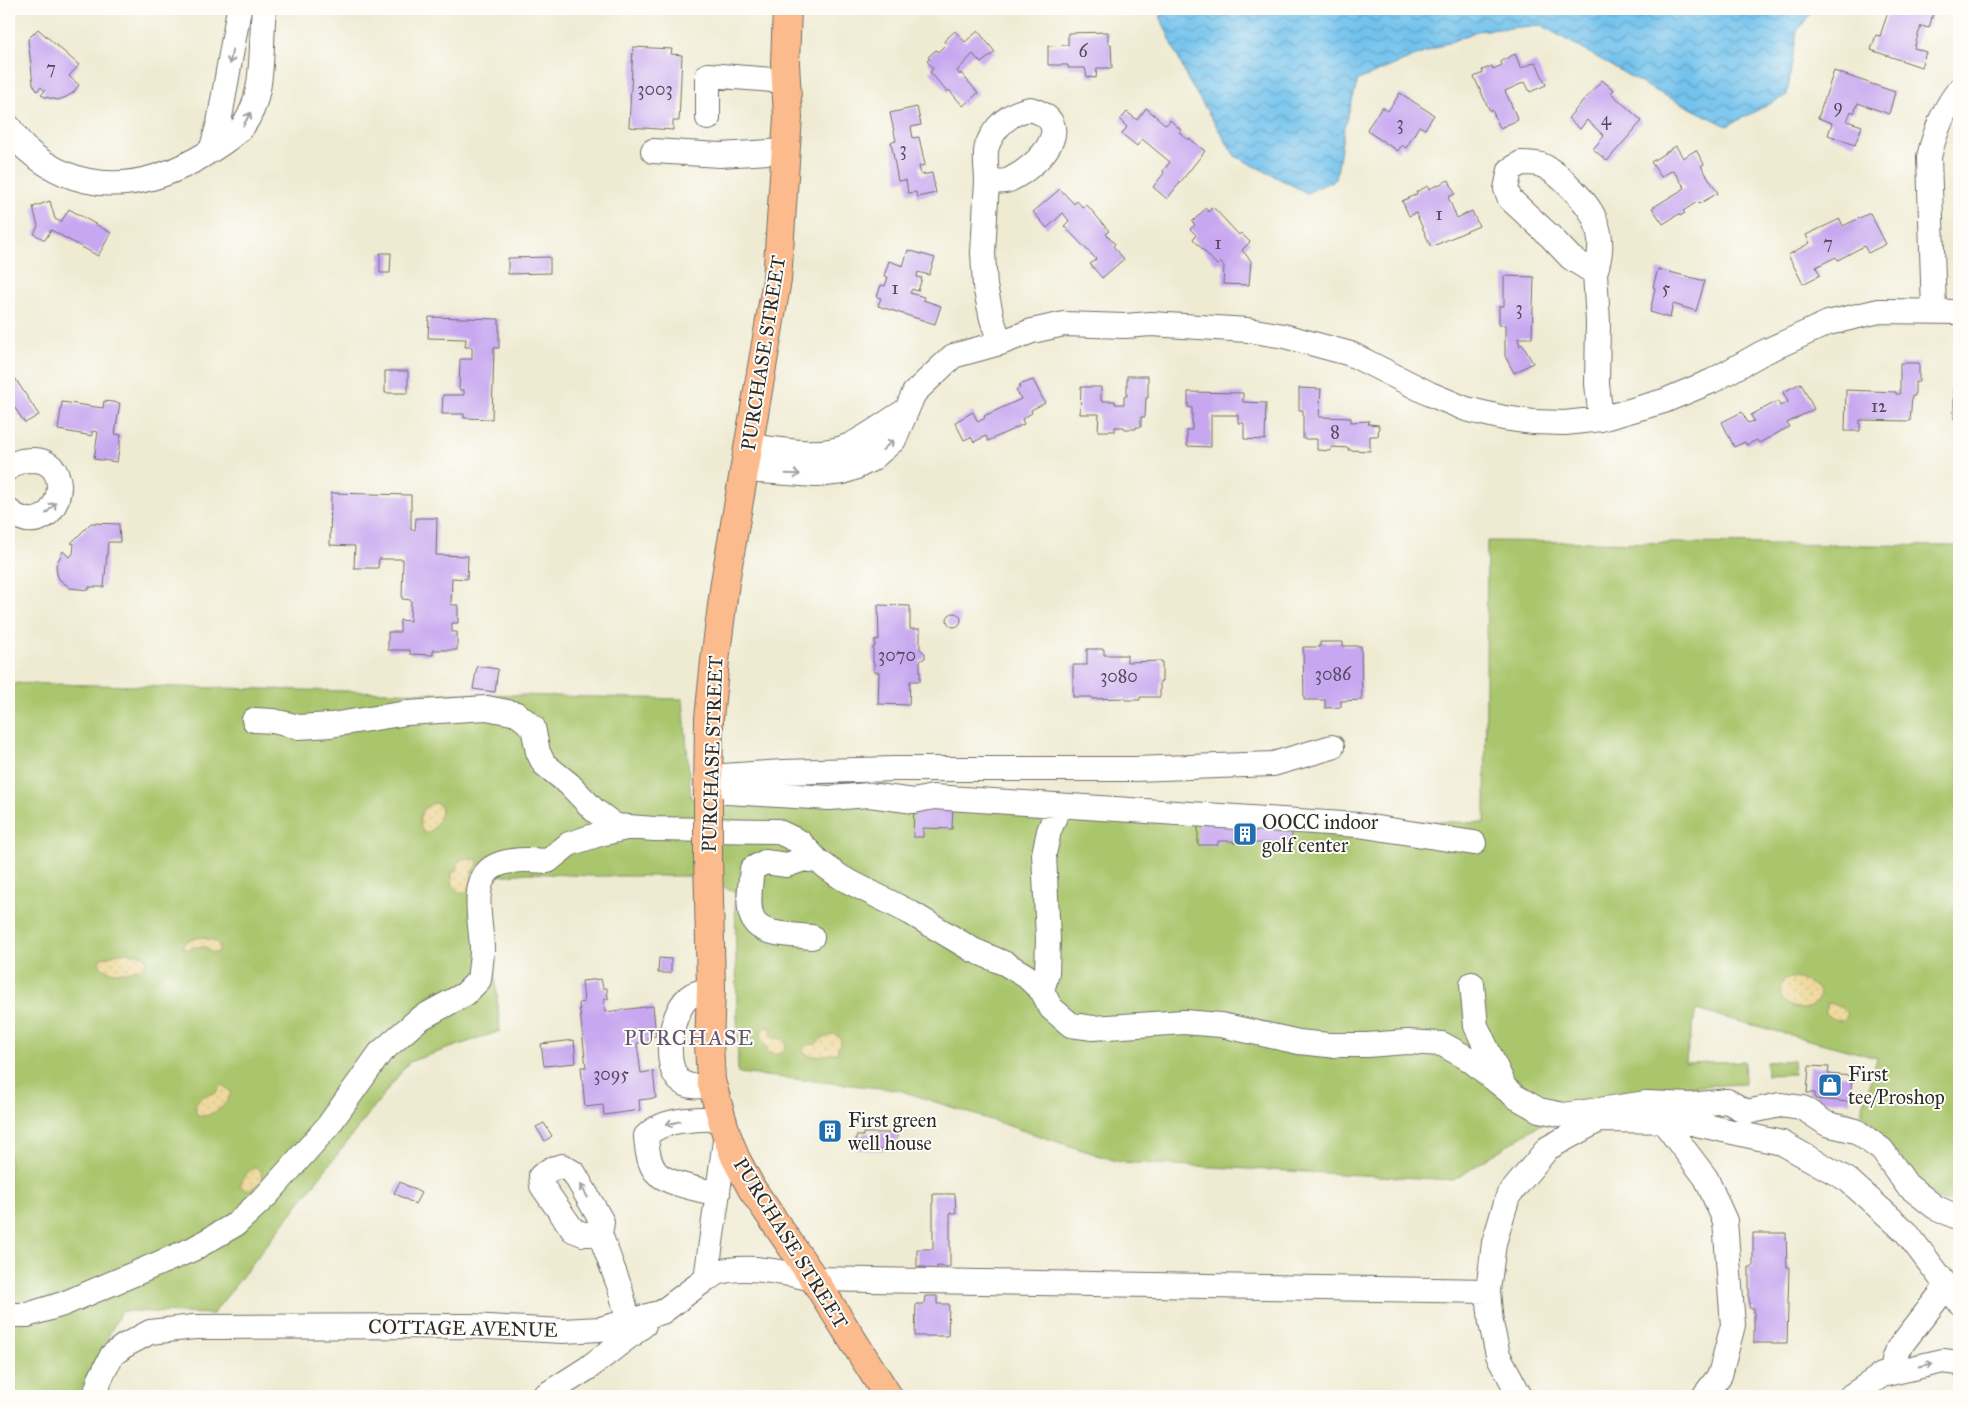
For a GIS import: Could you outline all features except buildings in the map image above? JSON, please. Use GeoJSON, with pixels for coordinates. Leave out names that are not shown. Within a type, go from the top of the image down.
{"type":"FeatureCollection","features":[{"type":"Feature","properties":{"kind":"main road","name":"PURCHASE STREET"},"geometry":{"type":"LineString","coordinates":[[787,9],[785,63],[788,117],[778,280],[725,582],[710,718],[708,856],[711,989],[709,1044],[712,1085],[735,1157],[752,1189],[814,1279],[888,1396]]}},
{"type":"Feature","properties":{"kind":"street"},"geometry":{"type":"LineString","coordinates":[[211,151],[219,123],[239,9]]}},
{"type":"Feature","properties":{"kind":"street"},"geometry":{"type":"LineString","coordinates":[[9,127],[24,147],[74,178],[104,183],[130,183],[156,177],[178,169],[211,151],[242,127],[253,108],[259,85],[264,9]]}},
{"type":"Feature","properties":{"kind":"street"},"geometry":{"type":"LineString","coordinates":[[708,118],[708,75],[786,81]]}},
{"type":"Feature","properties":{"kind":"street"},"geometry":{"type":"LineString","coordinates":[[1934,311],[1930,157],[1933,139],[1942,116],[1959,90]]}},
{"type":"Feature","properties":{"kind":"street"},"geometry":{"type":"LineString","coordinates":[[654,151],[720,155],[786,151]]}},
{"type":"Feature","properties":{"kind":"street"},"geometry":{"type":"LineString","coordinates":[[1595,273],[1571,258],[1551,236],[1510,199],[1506,190],[1510,170],[1521,163],[1541,165],[1548,169],[1568,185],[1588,207],[1595,219],[1601,254],[1595,273],[1598,322],[1597,384],[1601,419]]}},
{"type":"Feature","properties":{"kind":"street"},"geometry":{"type":"LineString","coordinates":[[988,182],[982,253],[985,286],[992,319],[1000,343]]}},
{"type":"Feature","properties":{"kind":"street"},"geometry":{"type":"LineString","coordinates":[[747,458],[816,475],[843,472],[854,468],[872,459],[894,440],[914,392],[953,356],[1000,343],[1032,330],[1064,324],[1124,326],[1151,324],[1248,330],[1317,344],[1351,354],[1430,394],[1466,409],[1533,422],[1565,423],[1601,419],[1664,401],[1712,381],[1762,353],[1828,323],[1879,311],[1959,312]]}},
{"type":"Feature","properties":{"kind":"street"},"geometry":{"type":"LineString","coordinates":[[747,458],[818,452],[850,445],[907,410]]}},
{"type":"Feature","properties":{"kind":"street"},"geometry":{"type":"LineString","coordinates":[[842,447],[854,468]]}},
{"type":"Feature","properties":{"kind":"street"},"geometry":{"type":"LineString","coordinates":[[9,468],[23,460],[38,460],[50,467],[54,472],[60,488],[58,501],[44,516],[26,520],[16,517],[9,511]]}},
{"type":"Feature","properties":{"kind":"street"},"geometry":{"type":"LineString","coordinates":[[254,720],[273,721],[299,727],[361,722],[407,713],[487,708],[517,714],[533,727],[538,752],[544,764],[569,784],[594,810],[616,826],[654,830],[777,831],[800,842],[818,861],[842,878],[911,913],[973,950],[1006,964],[1026,976],[1042,991],[1051,1008],[1071,1025],[1092,1028],[1184,1022],[1221,1025],[1299,1042],[1328,1045],[1407,1042],[1442,1044],[1469,1059],[1516,1097],[1539,1110],[1564,1115],[1647,1103],[1691,1105],[1727,1101],[1747,1112],[1780,1105],[1803,1108],[1827,1124],[1856,1131],[1882,1150],[1907,1185],[1935,1207],[1959,1218]]}},
{"type":"Feature","properties":{"kind":"street"},"geometry":{"type":"LineString","coordinates":[[709,788],[783,772],[895,769],[1134,769],[1273,764],[1332,747]]}},
{"type":"Feature","properties":{"kind":"street"},"geometry":{"type":"LineString","coordinates":[[709,788],[830,798],[869,795],[914,801],[933,797],[1348,824],[1474,843]]}},
{"type":"Feature","properties":{"kind":"street"},"geometry":{"type":"LineString","coordinates":[[1042,991],[1047,973],[1048,939],[1044,854],[1048,831],[1055,816]]}},
{"type":"Feature","properties":{"kind":"street"},"geometry":{"type":"LineString","coordinates":[[9,1315],[27,1315],[64,1304],[193,1249],[236,1224],[267,1196],[328,1126],[380,1053],[419,1019],[465,994],[479,980],[482,949],[478,905],[481,880],[493,866],[519,860],[548,861],[569,844],[630,827]]}},
{"type":"Feature","properties":{"kind":"street"},"geometry":{"type":"LineString","coordinates":[[812,937],[778,934],[760,930],[750,914],[750,890],[752,869],[765,862],[786,865],[804,860],[818,861]]}},
{"type":"Feature","properties":{"kind":"street"},"geometry":{"type":"LineString","coordinates":[[1472,984],[1476,1026],[1504,1086]]}},
{"type":"Feature","properties":{"kind":"street"},"geometry":{"type":"LineString","coordinates":[[711,989],[692,995],[679,1008],[672,1027],[669,1051],[675,1073],[684,1084],[699,1087],[712,1085]]}},
{"type":"Feature","properties":{"kind":"street"},"geometry":{"type":"LineString","coordinates":[[1520,1396],[1498,1355],[1491,1323],[1488,1291],[1494,1243],[1508,1196],[1548,1148],[1599,1120],[1683,1121],[1782,1144],[1848,1180],[1906,1232],[1953,1294],[1898,1349],[1894,1360],[1893,1372]]}},
{"type":"Feature","properties":{"kind":"street"},"geometry":{"type":"LineString","coordinates":[[1662,1120],[1706,1178],[1725,1221],[1733,1325],[1720,1375],[1704,1396]]}},
{"type":"Feature","properties":{"kind":"street"},"geometry":{"type":"LineString","coordinates":[[706,1279],[718,1194],[724,1126],[676,1122],[654,1128],[646,1136],[648,1152],[656,1172],[675,1183],[718,1194]]}},
{"type":"Feature","properties":{"kind":"street"},"geometry":{"type":"LineString","coordinates":[[600,1234],[620,1288],[630,1328]]}},
{"type":"Feature","properties":{"kind":"street"},"geometry":{"type":"LineString","coordinates":[[544,1396],[588,1368],[630,1328],[662,1312],[706,1279],[720,1272],[744,1270],[788,1272],[814,1279],[1488,1291]]}},
{"type":"Feature","properties":{"kind":"street","name":"COTTAGE AVENUE"},"geometry":{"type":"LineString","coordinates":[[95,1396],[100,1380],[112,1355],[150,1332],[194,1327],[470,1326],[563,1331],[630,1328]]}},
{"type":"Feature","properties":{"kind":"street"},"geometry":{"type":"LineString","coordinates":[[1851,1396],[1882,1374],[1943,1361],[1959,1363]]}},
{"type":"Feature","properties":{"kind":"green space"},"geometry":{"type":"Polygon","coordinates":[[[1487,541],[1959,546],[1959,1203],[1937,1200],[1861,1112],[1877,1058],[1696,1010],[1685,1063],[1744,1061],[1745,1084],[1675,1087],[1539,1125],[1454,1180],[1119,1162],[899,1090],[738,1073],[735,891],[688,876],[591,876],[528,873],[487,877],[500,1031],[409,1062],[213,1314],[121,1311],[78,1396],[9,1396],[9,683],[683,699],[691,799],[1485,823],[1487,541]]]}},
{"type":"Feature","properties":{"kind":"green space"},"geometry":{"type":"Polygon","coordinates":[[[1793,1060],[1794,1074],[1767,1075],[1766,1062],[1793,1060]]]}},
{"type":"Feature","properties":{"kind":"sand"},"geometry":{"type":"Polygon","coordinates":[[[436,803],[440,805],[441,809],[439,819],[431,831],[424,832],[420,823],[421,814],[431,804],[436,803]]]}},
{"type":"Feature","properties":{"kind":"sand"},"geometry":{"type":"Polygon","coordinates":[[[461,859],[477,859],[478,862],[477,867],[472,871],[470,889],[464,893],[459,893],[452,884],[452,872],[458,870],[458,863],[461,859]]]}},
{"type":"Feature","properties":{"kind":"sand"},"geometry":{"type":"Polygon","coordinates":[[[202,937],[217,943],[220,946],[219,951],[211,952],[205,947],[193,947],[188,950],[182,947],[186,941],[202,937]]]}},
{"type":"Feature","properties":{"kind":"sand"},"geometry":{"type":"Polygon","coordinates":[[[128,952],[133,955],[137,953],[146,957],[146,962],[137,969],[125,972],[107,970],[102,968],[99,963],[101,958],[128,952]]]}},
{"type":"Feature","properties":{"kind":"sand"},"geometry":{"type":"Polygon","coordinates":[[[1787,978],[1804,981],[1812,985],[1819,990],[1820,997],[1810,1007],[1805,1009],[1789,1004],[1783,999],[1780,992],[1783,981],[1787,978]]]}},
{"type":"Feature","properties":{"kind":"sand"},"geometry":{"type":"Polygon","coordinates":[[[1829,1003],[1841,1007],[1848,1012],[1846,1018],[1842,1021],[1828,1016],[1826,1011],[1829,1003]]]}},
{"type":"Feature","properties":{"kind":"sand"},"geometry":{"type":"Polygon","coordinates":[[[766,1026],[772,1029],[770,1035],[773,1038],[783,1039],[786,1043],[784,1050],[779,1054],[766,1051],[766,1046],[761,1040],[761,1032],[766,1026]]]}},
{"type":"Feature","properties":{"kind":"sand"},"geometry":{"type":"Polygon","coordinates":[[[834,1034],[839,1036],[841,1041],[837,1053],[815,1056],[804,1053],[805,1045],[816,1044],[822,1038],[834,1034]]]}},
{"type":"Feature","properties":{"kind":"sand"},"geometry":{"type":"Polygon","coordinates":[[[223,1085],[231,1092],[227,1102],[214,1113],[198,1116],[195,1107],[196,1103],[206,1095],[215,1094],[223,1085]]]}},
{"type":"Feature","properties":{"kind":"sand"},"geometry":{"type":"Polygon","coordinates":[[[253,1168],[261,1170],[262,1181],[250,1189],[242,1188],[240,1184],[247,1173],[253,1168]]]}},
{"type":"Feature","properties":{"kind":"water"},"geometry":{"type":"Polygon","coordinates":[[[1168,9],[1814,9],[1797,31],[1787,95],[1727,126],[1650,88],[1541,25],[1477,31],[1358,80],[1344,129],[1336,179],[1307,193],[1235,156],[1188,80],[1160,16],[1168,9]]]}},
{"type":"Feature","properties":{"kind":"place","name":"OOCC indoor golf center"},"geometry":{"type":"Point","coordinates":[1245,834]}},
{"type":"Feature","properties":{"kind":"place","name":"First tee/Proshop"},"geometry":{"type":"Point","coordinates":[1830,1085]}},
{"type":"Feature","properties":{"kind":"place","name":"First green well house"},"geometry":{"type":"Point","coordinates":[830,1131]}},
{"type":"Feature","properties":{"kind":"district","name":"PURCHASE"},"geometry":{"type":"Point","coordinates":[689,1037]}}]}
